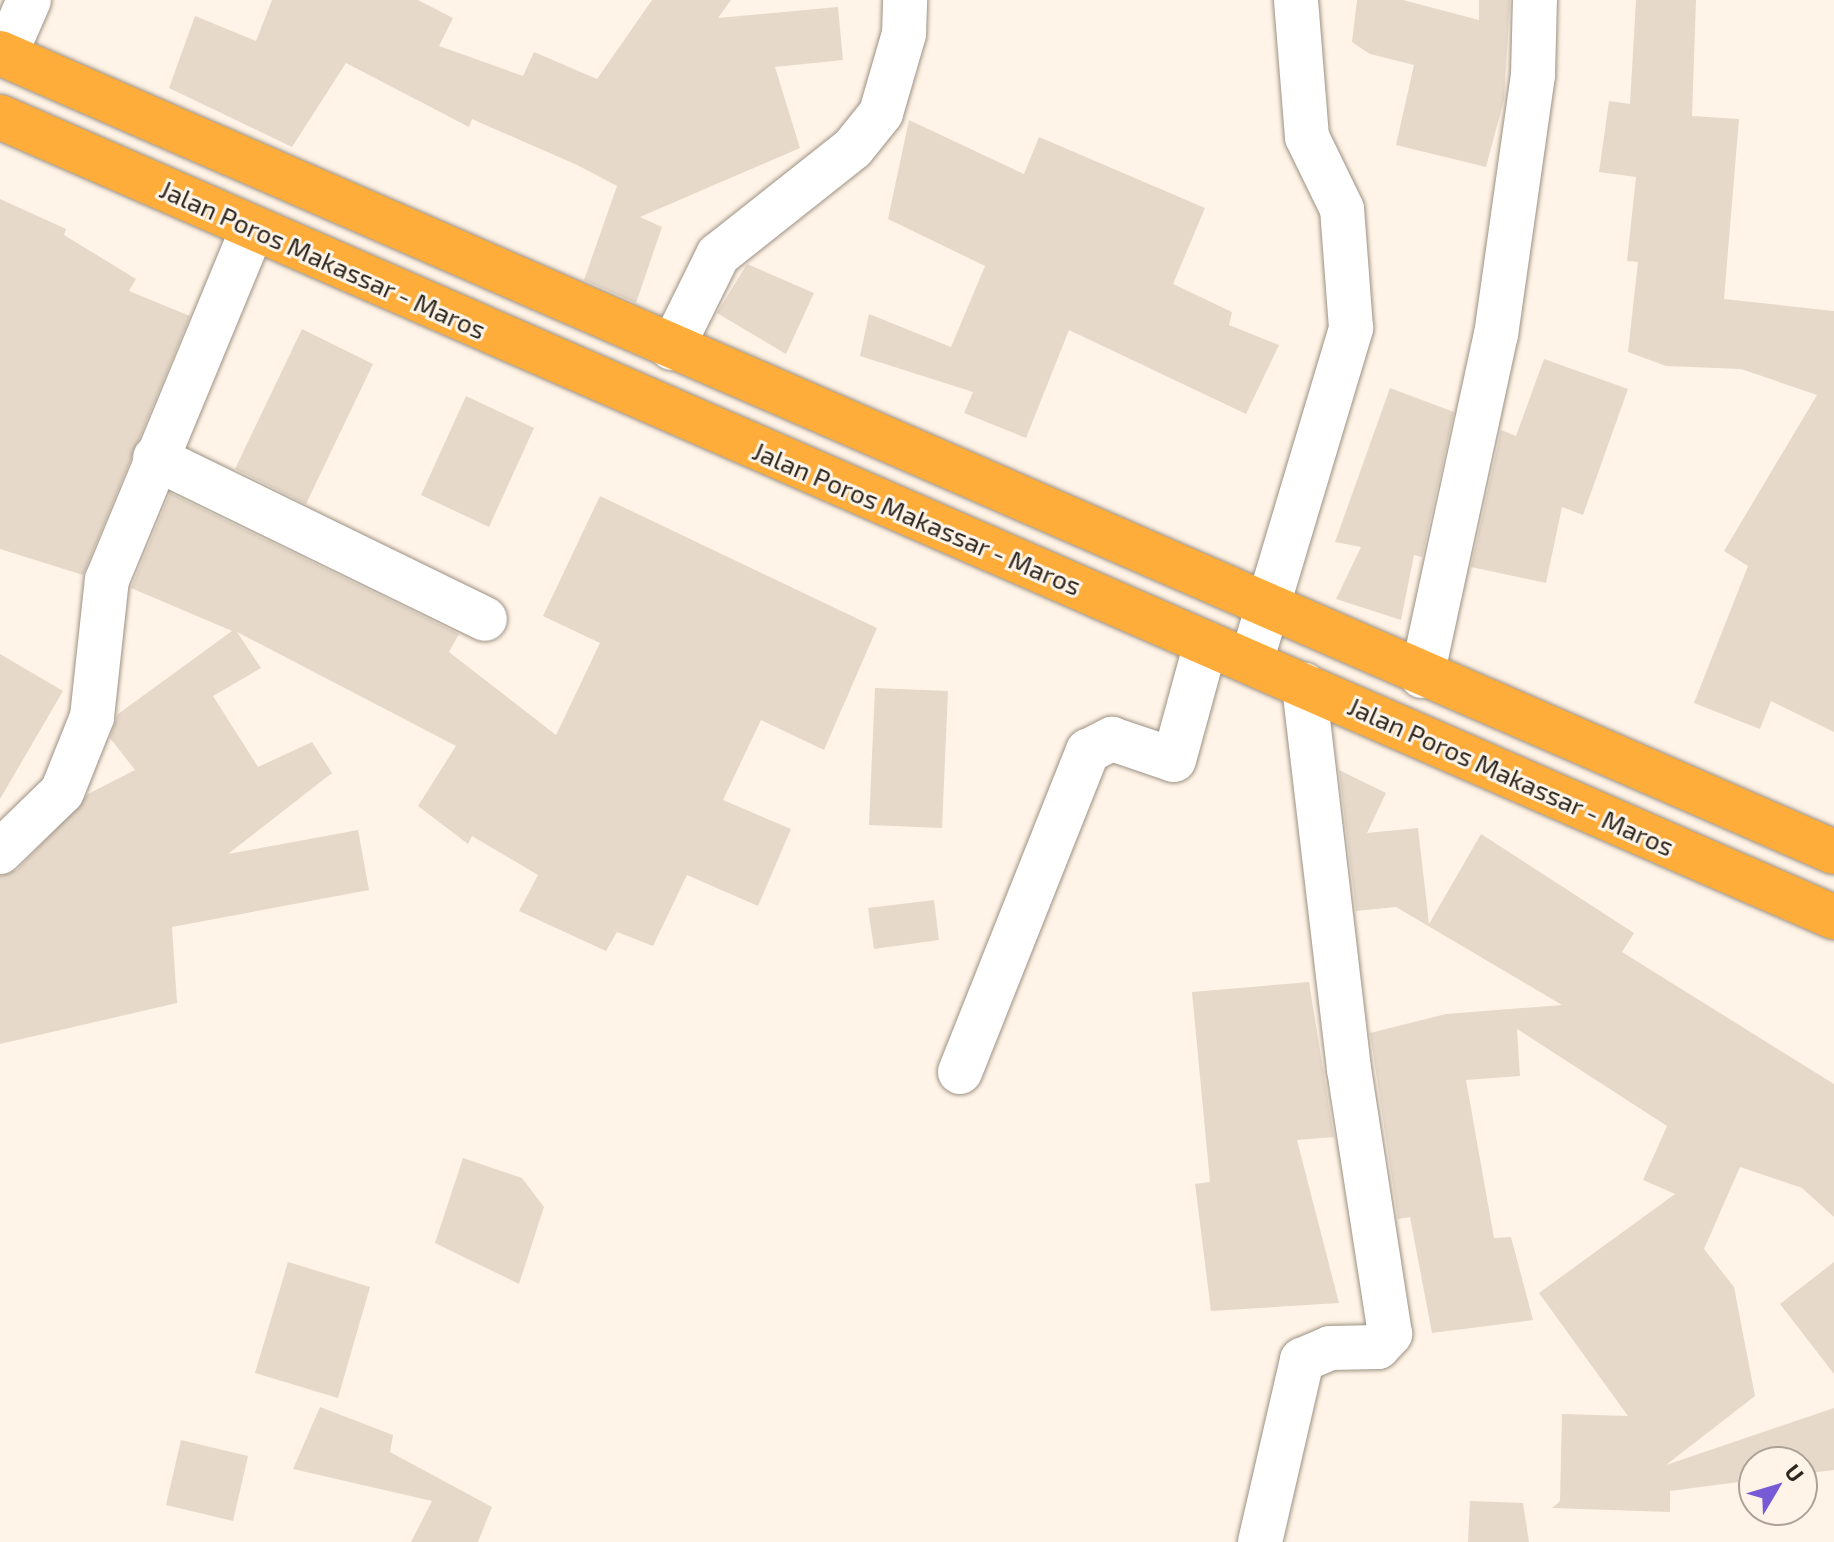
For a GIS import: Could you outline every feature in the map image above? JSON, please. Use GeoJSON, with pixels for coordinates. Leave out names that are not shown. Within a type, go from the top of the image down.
{"type":"FeatureCollection","features":[{"type":"Feature","properties":{"kind":"highway"},"geometry":{"type":"LineString","coordinates":[[2,54],[1422,676],[1834,852]]}},
{"type":"Feature","properties":{"kind":"highway","name":"Jalan Poros Makassar - Maros"},"geometry":{"type":"LineString","coordinates":[[0,117],[1834,917]]}},
{"type":"Feature","properties":{"kind":"street"},"geometry":{"type":"LineString","coordinates":[[2,54],[29,0]]}},
{"type":"Feature","properties":{"kind":"street"},"geometry":{"type":"LineString","coordinates":[[672,348],[718,255],[836,163],[881,113],[895,77],[905,0]]}},
{"type":"Feature","properties":{"kind":"street"},"geometry":{"type":"LineString","coordinates":[[1251,662],[1351,328],[1342,209],[1307,137],[1296,0]]}},
{"type":"Feature","properties":{"kind":"street"},"geometry":{"type":"LineString","coordinates":[[1422,676],[1496,335],[1533,75],[1535,0]]}},
{"type":"Feature","properties":{"kind":"street"},"geometry":{"type":"LineString","coordinates":[[0,852],[62,792],[92,717],[107,580],[155,458],[253,228]]}},
{"type":"Feature","properties":{"kind":"street"},"geometry":{"type":"LineString","coordinates":[[155,458],[485,619]]}},
{"type":"Feature","properties":{"kind":"street"},"geometry":{"type":"LineString","coordinates":[[960,1072],[1088,751],[1112,739],[1174,760],[1206,643]]}},
{"type":"Feature","properties":{"kind":"street"},"geometry":{"type":"LineString","coordinates":[[1260,1542],[1302,1360],[1330,1348],[1378,1347],[1390,1334],[1349,1069],[1304,685]]}},
{"type":"Feature","properties":{"kind":"building"},"geometry":{"type":"Polygon","coordinates":[[[272,0],[418,0],[453,18],[439,46],[523,76],[534,52],[597,79],[652,0],[731,0],[718,18],[838,7],[843,60],[775,67],[800,148],[640,217],[662,227],[636,303],[584,280],[617,186],[577,165],[472,119],[469,127],[346,63],[292,147],[169,88],[195,16],[256,41],[272,0]]]}},
{"type":"Feature","properties":{"kind":"building"},"geometry":{"type":"Polygon","coordinates":[[[1357,0],[1403,0],[1479,20],[1479,0],[1510,0],[1504,100],[1486,167],[1396,145],[1414,65],[1370,54],[1352,42],[1357,0]]]}},
{"type":"Feature","properties":{"kind":"building"},"geometry":{"type":"Polygon","coordinates":[[[1636,0],[1696,0],[1692,116],[1739,119],[1724,299],[1834,311],[1834,732],[1771,701],[1760,729],[1694,703],[1748,566],[1724,551],[1817,395],[1741,369],[1666,366],[1628,352],[1638,262],[1627,261],[1636,177],[1599,172],[1609,101],[1630,104],[1636,0]]]}},
{"type":"Feature","properties":{"kind":"building"},"geometry":{"type":"Polygon","coordinates":[[[909,120],[1024,174],[1039,137],[1205,208],[1173,284],[1232,312],[1229,325],[1279,345],[1246,414],[1069,330],[1026,438],[964,413],[973,392],[860,356],[869,314],[951,347],[985,266],[888,219],[909,120]]]}},
{"type":"Feature","properties":{"kind":"building"},"geometry":{"type":"Polygon","coordinates":[[[0,199],[66,229],[64,235],[136,279],[129,291],[190,316],[83,575],[0,549],[0,199]]]}},
{"type":"Feature","properties":{"kind":"building"},"geometry":{"type":"Polygon","coordinates":[[[747,264],[814,293],[786,354],[717,313],[747,264]]]}},
{"type":"Feature","properties":{"kind":"building"},"geometry":{"type":"Polygon","coordinates":[[[302,329],[373,364],[306,504],[235,469],[302,329]]]}},
{"type":"Feature","properties":{"kind":"building"},"geometry":{"type":"Polygon","coordinates":[[[1544,359],[1628,389],[1583,515],[1562,507],[1546,583],[1471,567],[1501,430],[1516,436],[1544,359]]]}},
{"type":"Feature","properties":{"kind":"building"},"geometry":{"type":"Polygon","coordinates":[[[1390,388],[1454,412],[1422,557],[1414,555],[1401,620],[1336,599],[1361,547],[1335,542],[1390,388]]]}},
{"type":"Feature","properties":{"kind":"building"},"geometry":{"type":"Polygon","coordinates":[[[466,396],[534,428],[489,527],[421,495],[466,396]]]}},
{"type":"Feature","properties":{"kind":"building"},"geometry":{"type":"Polygon","coordinates":[[[170,493],[459,634],[449,652],[556,735],[600,643],[543,616],[600,496],[877,628],[824,750],[761,720],[723,800],[791,829],[758,906],[687,875],[653,946],[617,932],[606,951],[519,911],[538,875],[472,836],[468,844],[418,806],[456,746],[237,632],[261,668],[213,696],[258,767],[312,742],[332,773],[228,854],[358,830],[369,890],[172,927],[177,1003],[0,1044],[0,876],[17,870],[88,794],[135,770],[110,738],[118,714],[232,631],[131,588],[170,493]]]}},
{"type":"Feature","properties":{"kind":"building"},"geometry":{"type":"Polygon","coordinates":[[[0,654],[63,691],[0,799],[0,654]]]}},
{"type":"Feature","properties":{"kind":"building"},"geometry":{"type":"Polygon","coordinates":[[[875,688],[948,691],[942,828],[869,825],[875,688]]]}},
{"type":"Feature","properties":{"kind":"building"},"geometry":{"type":"Polygon","coordinates":[[[1339,770],[1386,793],[1367,833],[1418,828],[1429,924],[1481,834],[1634,933],[1622,952],[1834,1084],[1834,1217],[1802,1188],[1740,1167],[1704,1249],[1734,1287],[1755,1396],[1666,1465],[1834,1408],[1834,1470],[1818,1472],[1818,1446],[1738,1446],[1738,1482],[1670,1491],[1670,1512],[1552,1508],[1560,1501],[1562,1414],[1628,1416],[1539,1293],[1675,1194],[1643,1180],[1667,1126],[1517,1029],[1520,1076],[1466,1080],[1494,1238],[1511,1237],[1533,1320],[1432,1333],[1410,1217],[1398,1219],[1370,1033],[1446,1014],[1562,1005],[1396,907],[1356,911],[1339,770]]]}},
{"type":"Feature","properties":{"kind":"building"},"geometry":{"type":"Polygon","coordinates":[[[934,900],[939,940],[874,949],[868,908],[934,900]]]}},
{"type":"Feature","properties":{"kind":"building"},"geometry":{"type":"Polygon","coordinates":[[[1309,982],[1334,1137],[1297,1140],[1339,1303],[1211,1311],[1195,1184],[1210,1182],[1192,992],[1309,982]]]}},
{"type":"Feature","properties":{"kind":"building"},"geometry":{"type":"Polygon","coordinates":[[[463,1158],[522,1178],[544,1207],[519,1284],[435,1243],[463,1158]]]}},
{"type":"Feature","properties":{"kind":"building"},"geometry":{"type":"Polygon","coordinates":[[[288,1262],[370,1287],[338,1398],[255,1373],[288,1262]]]}},
{"type":"Feature","properties":{"kind":"building"},"geometry":{"type":"Polygon","coordinates":[[[1834,1262],[1834,1374],[1780,1304],[1834,1262]]]}},
{"type":"Feature","properties":{"kind":"building"},"geometry":{"type":"Polygon","coordinates":[[[320,1407],[393,1435],[390,1452],[492,1507],[478,1542],[411,1542],[432,1501],[293,1469],[320,1407]]]}},
{"type":"Feature","properties":{"kind":"building"},"geometry":{"type":"Polygon","coordinates":[[[181,1440],[248,1456],[233,1521],[166,1505],[181,1440]]]}},
{"type":"Feature","properties":{"kind":"building"},"geometry":{"type":"Polygon","coordinates":[[[1470,1501],[1523,1503],[1529,1542],[1468,1542],[1470,1501]]]}}]}
